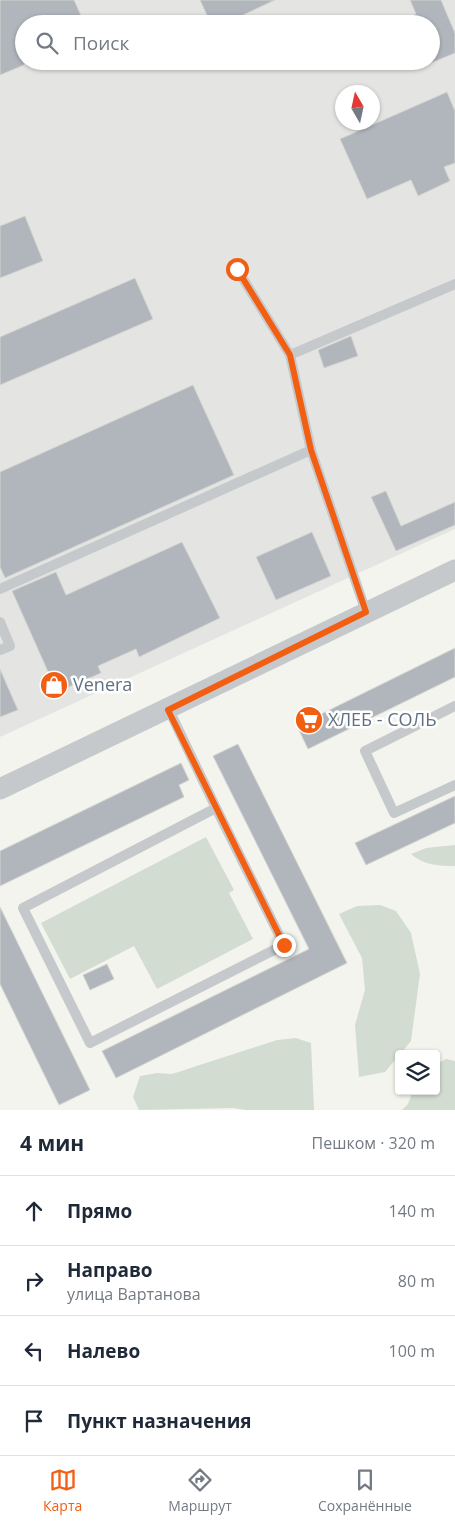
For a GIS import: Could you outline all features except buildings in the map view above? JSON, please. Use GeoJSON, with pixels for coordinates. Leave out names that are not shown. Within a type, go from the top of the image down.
{"type":"FeatureCollection","features":[{"type":"Feature","properties":{"kind":"street"},"geometry":{"type":"LineString","coordinates":[[0,789],[168,710],[455,570]]}},
{"type":"Feature","properties":{"kind":"lane"},"geometry":{"type":"LineString","coordinates":[[237,269],[290,355],[311,450],[366,612]]}},
{"type":"Feature","properties":{"kind":"lane"},"geometry":{"type":"LineString","coordinates":[[290,355],[455,284]]}},
{"type":"Feature","properties":{"kind":"lane"},"geometry":{"type":"LineString","coordinates":[[0,589],[311,450]]}},
{"type":"Feature","properties":{"kind":"lane"},"geometry":{"type":"LineString","coordinates":[[0,622],[10,646],[0,650]]}},
{"type":"Feature","properties":{"kind":"lane"},"geometry":{"type":"LineString","coordinates":[[455,706],[365,751],[394,814],[455,785]]}},
{"type":"Feature","properties":{"kind":"lane"},"geometry":{"type":"LineString","coordinates":[[168,710],[284,945],[90,1043],[23,908],[216,808]]}},
{"type":"Feature","properties":{"kind":"shaded area"},"geometry":{"type":"Polygon","coordinates":[[[0,0],[455,0],[455,529],[0,737],[0,0]]]}},
{"type":"Feature","properties":{"kind":"shaded area"},"geometry":{"type":"Polygon","coordinates":[[[206,837],[234,890],[229,893],[253,939],[157,989],[134,946],[70,979],[41,923],[206,837]]]}},
{"type":"Feature","properties":{"kind":"shaded area"},"geometry":{"type":"Polygon","coordinates":[[[455,845],[455,866],[426,863],[411,854],[426,848],[455,845]]]}},
{"type":"Feature","properties":{"kind":"shaded area"},"geometry":{"type":"Polygon","coordinates":[[[380,905],[396,911],[411,933],[420,974],[411,1041],[403,1050],[395,1050],[395,1060],[385,1072],[359,1077],[355,1025],[365,990],[362,958],[339,914],[357,906],[380,905]]]}},
{"type":"Feature","properties":{"kind":"shaded area"},"geometry":{"type":"Polygon","coordinates":[[[296,1038],[311,1043],[314,1110],[246,1110],[233,1108],[139,1110],[133,1097],[140,1076],[157,1073],[172,1074],[277,1040],[296,1038]]]}},
{"type":"Feature","properties":{"kind":"shaded area"},"geometry":{"type":"Polygon","coordinates":[[[446,1059],[455,1061],[455,1110],[402,1110],[408,1104],[411,1095],[440,1095],[440,1062],[446,1059]]]}},
{"type":"Feature","properties":{"kind":"place","name":"Venera"},"geometry":{"type":"Point","coordinates":[54,685]}},
{"type":"Feature","properties":{"kind":"place","name":"ХЛЕБ - СОЛЬ"},"geometry":{"type":"Point","coordinates":[309,720]}},
{"type":"Feature","properties":{"kind":"route"},"geometry":{"type":"LineString","coordinates":[[237,269],[290,355],[311,450],[366,612],[168,710],[284,945]]}}]}
